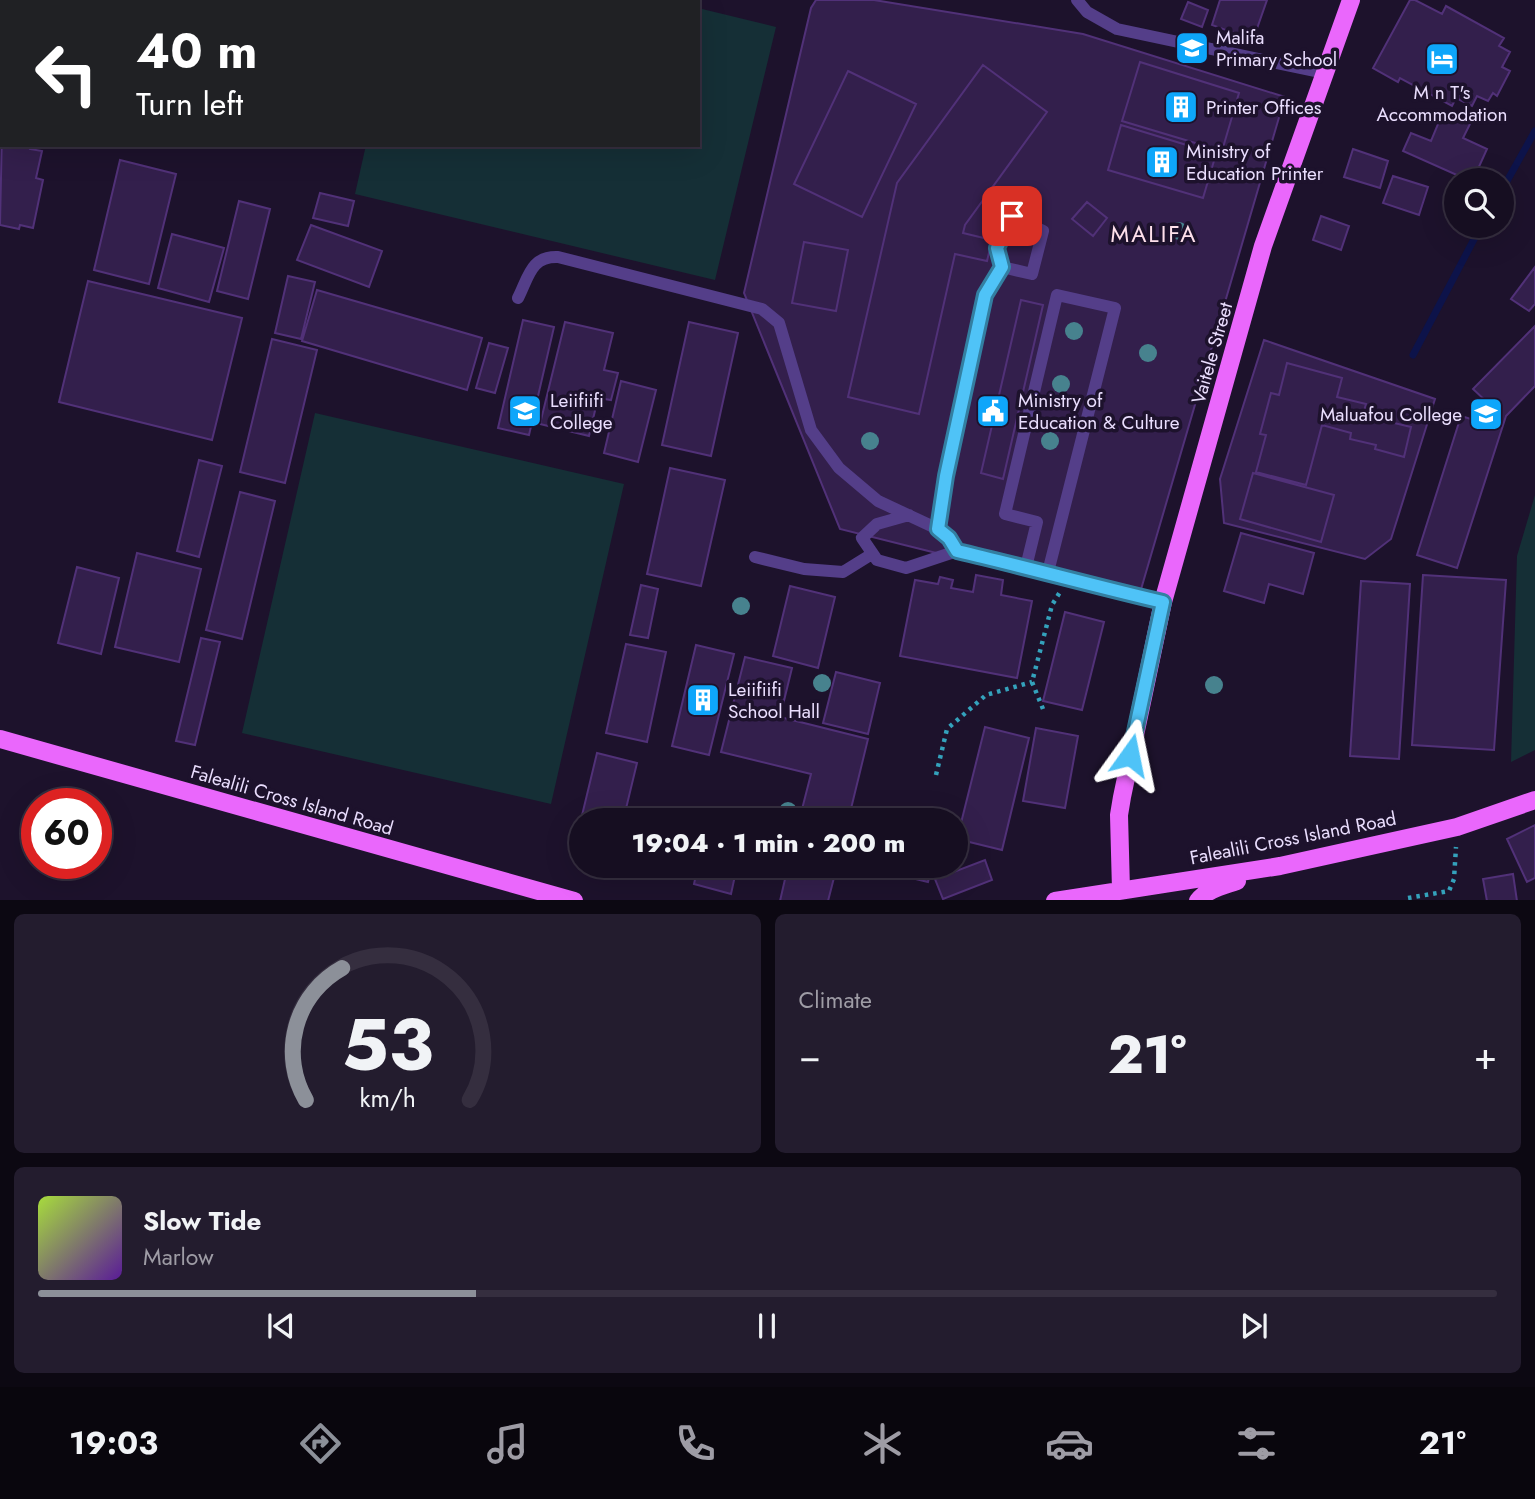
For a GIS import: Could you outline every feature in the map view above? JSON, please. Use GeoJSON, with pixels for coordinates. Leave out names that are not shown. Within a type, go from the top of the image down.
{"type":"FeatureCollection","features":[{"type":"Feature","properties":{"kind":"main road","name":"Vaitele Street"},"geometry":{"type":"LineString","coordinates":[[1121,890],[1119,815],[1163,602],[1263,246],[1350,0]]}},
{"type":"Feature","properties":{"kind":"main road","name":"Falealili Cross Island Road"},"geometry":{"type":"LineString","coordinates":[[0,738],[570,900]]}},
{"type":"Feature","properties":{"kind":"main road","name":"Falealili Cross Island Road"},"geometry":{"type":"LineString","coordinates":[[1061,900],[1280,866],[1457,827],[1535,800]]}},
{"type":"Feature","properties":{"kind":"main road"},"geometry":{"type":"LineString","coordinates":[[1198,900],[1216,888],[1280,866]]}},
{"type":"Feature","properties":{"kind":"lane"},"geometry":{"type":"LineString","coordinates":[[1077,0],[1087,12],[1116,29],[1324,73]]}},
{"type":"Feature","properties":{"kind":"lane"},"geometry":{"type":"LineString","coordinates":[[938,529],[946,476],[985,295],[1002,267],[997,248],[1012,216],[1043,231],[1032,274],[1002,267]]}},
{"type":"Feature","properties":{"kind":"lane"},"geometry":{"type":"LineString","coordinates":[[518,298],[536,262],[545,257],[558,257],[762,309],[779,323],[811,430],[839,468],[878,500],[938,529],[949,538],[957,551]]}},
{"type":"Feature","properties":{"kind":"lane"},"geometry":{"type":"LineString","coordinates":[[1026,567],[1037,522],[1006,514],[1057,295],[1115,308],[1048,572]]}},
{"type":"Feature","properties":{"kind":"lane"},"geometry":{"type":"LineString","coordinates":[[909,515],[877,524],[862,538],[877,560],[906,568],[957,551],[1163,602]]}},
{"type":"Feature","properties":{"kind":"lane"},"geometry":{"type":"LineString","coordinates":[[755,558],[804,569],[843,572],[872,554]]}},
{"type":"Feature","properties":{"kind":"path"},"geometry":{"type":"LineString","coordinates":[[1043,709],[1032,682],[1052,605],[1068,579]]}},
{"type":"Feature","properties":{"kind":"path"},"geometry":{"type":"LineString","coordinates":[[936,775],[947,729],[986,695],[1032,682]]}},
{"type":"Feature","properties":{"kind":"path"},"geometry":{"type":"LineString","coordinates":[[1408,898],[1449,891],[1454,879],[1457,827]]}},
{"type":"Feature","properties":{"kind":"green space"},"geometry":{"type":"Polygon","coordinates":[[[700,8],[776,27],[715,280],[355,194],[366,147],[700,147],[700,8]]]}},
{"type":"Feature","properties":{"kind":"green space"},"geometry":{"type":"Polygon","coordinates":[[[315,413],[624,484],[551,804],[242,733],[315,413]]]}},
{"type":"Feature","properties":{"kind":"green space"},"geometry":{"type":"Polygon","coordinates":[[[1535,495],[1535,750],[1511,762],[1517,556],[1535,495]]]}},
{"type":"Feature","properties":{"kind":"building","name":"Ministry of Education & Culture"},"geometry":{"type":"Polygon","coordinates":[[[816,0],[874,0],[1083,34],[1285,97],[1137,603],[840,529],[744,293],[811,8],[816,0]]]}},
{"type":"Feature","properties":{"kind":"building"},"geometry":{"type":"Polygon","coordinates":[[[1220,0],[1267,0],[1253,40],[1212,25],[1220,0]]]}},
{"type":"Feature","properties":{"kind":"building","name":"M n T's Accommodation"},"geometry":{"type":"Polygon","coordinates":[[[1410,0],[1442,14],[1446,6],[1504,38],[1499,46],[1510,52],[1502,67],[1510,71],[1497,96],[1493,93],[1488,101],[1477,96],[1472,106],[1456,98],[1452,106],[1400,78],[1398,82],[1373,68],[1410,0]]]}},
{"type":"Feature","properties":{"kind":"building"},"geometry":{"type":"Polygon","coordinates":[[[1188,2],[1208,10],[1202,27],[1181,19],[1188,2]]]}},
{"type":"Feature","properties":{"kind":"building","name":"Printer Offices"},"geometry":{"type":"Polygon","coordinates":[[[1140,62],[1239,93],[1222,151],[1122,121],[1140,62]]]}},
{"type":"Feature","properties":{"kind":"building"},"geometry":{"type":"Polygon","coordinates":[[[983,65],[1047,112],[965,225],[963,233],[992,240],[987,261],[955,254],[919,414],[848,397],[897,183],[983,65]]]}},
{"type":"Feature","properties":{"kind":"building"},"geometry":{"type":"Polygon","coordinates":[[[848,71],[916,104],[862,217],[794,184],[848,71]]]}},
{"type":"Feature","properties":{"kind":"building"},"geometry":{"type":"Polygon","coordinates":[[[1443,112],[1470,124],[1463,138],[1487,149],[1478,168],[1444,169],[1403,151],[1411,133],[1431,141],[1443,112]]]}},
{"type":"Feature","properties":{"kind":"building","name":"Ministry of Education Printer"},"geometry":{"type":"Polygon","coordinates":[[[1121,125],[1216,154],[1203,198],[1108,170],[1121,125]]]}},
{"type":"Feature","properties":{"kind":"building"},"geometry":{"type":"Polygon","coordinates":[[[2,147],[30,147],[42,151],[36,178],[43,180],[33,228],[20,225],[19,229],[0,225],[2,147]]]}},
{"type":"Feature","properties":{"kind":"building"},"geometry":{"type":"Polygon","coordinates":[[[1353,149],[1388,161],[1380,188],[1344,177],[1353,149]]]}},
{"type":"Feature","properties":{"kind":"building"},"geometry":{"type":"Polygon","coordinates":[[[120,160],[176,174],[149,284],[94,270],[120,160]]]}},
{"type":"Feature","properties":{"kind":"building"},"geometry":{"type":"Polygon","coordinates":[[[1393,176],[1428,187],[1419,215],[1383,203],[1393,176]]]}},
{"type":"Feature","properties":{"kind":"building"},"geometry":{"type":"Polygon","coordinates":[[[320,193],[354,201],[348,226],[313,218],[320,193]]]}},
{"type":"Feature","properties":{"kind":"building"},"geometry":{"type":"Polygon","coordinates":[[[239,201],[270,209],[248,299],[217,291],[239,201]]]}},
{"type":"Feature","properties":{"kind":"building"},"geometry":{"type":"Polygon","coordinates":[[[1087,202],[1107,218],[1093,236],[1072,219],[1087,202]]]}},
{"type":"Feature","properties":{"kind":"building"},"geometry":{"type":"Polygon","coordinates":[[[1321,216],[1349,226],[1341,250],[1313,240],[1321,216]]]}},
{"type":"Feature","properties":{"kind":"building"},"geometry":{"type":"Polygon","coordinates":[[[311,225],[382,251],[369,287],[297,260],[311,225]]]}},
{"type":"Feature","properties":{"kind":"building"},"geometry":{"type":"Polygon","coordinates":[[[172,234],[224,248],[209,302],[158,288],[172,234]]]}},
{"type":"Feature","properties":{"kind":"building"},"geometry":{"type":"Polygon","coordinates":[[[804,242],[848,250],[836,311],[792,303],[804,242]]]}},
{"type":"Feature","properties":{"kind":"building"},"geometry":{"type":"Polygon","coordinates":[[[1535,267],[1535,304],[1529,311],[1511,299],[1535,267]]]}},
{"type":"Feature","properties":{"kind":"building"},"geometry":{"type":"Polygon","coordinates":[[[288,276],[315,282],[301,339],[275,333],[288,276]]]}},
{"type":"Feature","properties":{"kind":"building"},"geometry":{"type":"Polygon","coordinates":[[[88,281],[242,318],[212,440],[59,402],[88,281]]]}},
{"type":"Feature","properties":{"kind":"building"},"geometry":{"type":"Polygon","coordinates":[[[317,290],[482,338],[467,390],[302,341],[317,290]]]}},
{"type":"Feature","properties":{"kind":"building"},"geometry":{"type":"Polygon","coordinates":[[[1021,300],[1043,305],[1003,479],[981,473],[1021,300]]]}},
{"type":"Feature","properties":{"kind":"building"},"geometry":{"type":"Polygon","coordinates":[[[523,320],[554,327],[529,435],[498,428],[523,320]]]}},
{"type":"Feature","properties":{"kind":"building"},"geometry":{"type":"Polygon","coordinates":[[[565,322],[613,333],[604,370],[618,373],[611,400],[598,398],[589,436],[540,424],[565,322]]]}},
{"type":"Feature","properties":{"kind":"building"},"geometry":{"type":"Polygon","coordinates":[[[689,322],[738,333],[711,456],[662,445],[689,322]]]}},
{"type":"Feature","properties":{"kind":"building"},"geometry":{"type":"Polygon","coordinates":[[[1535,326],[1535,386],[1506,416],[1457,568],[1417,555],[1461,416],[1481,422],[1488,403],[1473,389],[1535,326]]]}},
{"type":"Feature","properties":{"kind":"building"},"geometry":{"type":"Polygon","coordinates":[[[272,339],[317,350],[285,483],[240,472],[272,339]]]}},
{"type":"Feature","properties":{"kind":"building"},"geometry":{"type":"Polygon","coordinates":[[[1264,340],[1435,399],[1391,539],[1365,559],[1224,523],[1220,479],[1264,340]]]}},
{"type":"Feature","properties":{"kind":"building"},"geometry":{"type":"Polygon","coordinates":[[[489,343],[508,348],[495,393],[476,388],[489,343]]]}},
{"type":"Feature","properties":{"kind":"building"},"geometry":{"type":"Polygon","coordinates":[[[1287,363],[1342,378],[1337,397],[1366,404],[1364,411],[1411,427],[1404,457],[1375,449],[1376,445],[1350,439],[1351,433],[1322,425],[1306,485],[1256,472],[1266,435],[1260,434],[1271,393],[1279,395],[1287,363]]]}},
{"type":"Feature","properties":{"kind":"building"},"geometry":{"type":"Polygon","coordinates":[[[621,381],[656,390],[638,462],[604,453],[621,381]]]}},
{"type":"Feature","properties":{"kind":"building"},"geometry":{"type":"Polygon","coordinates":[[[199,460],[222,466],[199,557],[177,551],[199,460]]]}},
{"type":"Feature","properties":{"kind":"building"},"geometry":{"type":"Polygon","coordinates":[[[670,468],[725,480],[701,586],[647,574],[670,468]]]}},
{"type":"Feature","properties":{"kind":"building"},"geometry":{"type":"Polygon","coordinates":[[[1253,473],[1334,495],[1321,542],[1240,519],[1253,473]]]}},
{"type":"Feature","properties":{"kind":"building"},"geometry":{"type":"Polygon","coordinates":[[[240,492],[275,501],[242,639],[206,630],[240,492]]]}},
{"type":"Feature","properties":{"kind":"building"},"geometry":{"type":"Polygon","coordinates":[[[1241,533],[1314,553],[1303,594],[1269,584],[1264,603],[1224,591],[1241,533]]]}},
{"type":"Feature","properties":{"kind":"building"},"geometry":{"type":"Polygon","coordinates":[[[137,553],[201,569],[179,662],[115,647],[137,553]]]}},
{"type":"Feature","properties":{"kind":"building"},"geometry":{"type":"Polygon","coordinates":[[[77,567],[119,578],[101,654],[58,643],[77,567]]]}},
{"type":"Feature","properties":{"kind":"building"},"geometry":{"type":"Polygon","coordinates":[[[976,575],[1003,580],[1001,595],[1032,601],[1017,678],[900,656],[915,580],[938,584],[940,577],[953,580],[951,588],[973,592],[976,575]]]}},
{"type":"Feature","properties":{"kind":"building"},"geometry":{"type":"Polygon","coordinates":[[[1423,575],[1506,580],[1494,750],[1412,745],[1423,575]]]}},
{"type":"Feature","properties":{"kind":"building"},"geometry":{"type":"Polygon","coordinates":[[[1361,581],[1410,584],[1399,759],[1350,756],[1361,581]]]}},
{"type":"Feature","properties":{"kind":"building"},"geometry":{"type":"Polygon","coordinates":[[[641,585],[658,589],[648,638],[630,635],[641,585]]]}},
{"type":"Feature","properties":{"kind":"building"},"geometry":{"type":"Polygon","coordinates":[[[790,586],[835,597],[818,668],[773,656],[790,586]]]}},
{"type":"Feature","properties":{"kind":"building"},"geometry":{"type":"Polygon","coordinates":[[[1065,612],[1104,622],[1082,710],[1043,701],[1065,612]]]}},
{"type":"Feature","properties":{"kind":"building"},"geometry":{"type":"Polygon","coordinates":[[[201,638],[220,642],[195,745],[176,741],[201,638]]]}},
{"type":"Feature","properties":{"kind":"building"},"geometry":{"type":"Polygon","coordinates":[[[626,644],[666,652],[647,742],[606,733],[626,644]]]}},
{"type":"Feature","properties":{"kind":"building","name":"Leiifiifi School Hall"},"geometry":{"type":"Polygon","coordinates":[[[696,645],[734,654],[709,755],[672,746],[696,645]]]}},
{"type":"Feature","properties":{"kind":"building"},"geometry":{"type":"Polygon","coordinates":[[[745,657],[792,668],[780,717],[868,739],[851,808],[802,808],[811,774],[721,752],[745,657]]]}},
{"type":"Feature","properties":{"kind":"building"},"geometry":{"type":"Polygon","coordinates":[[[836,672],[880,683],[868,734],[823,723],[836,672]]]}},
{"type":"Feature","properties":{"kind":"building"},"geometry":{"type":"Polygon","coordinates":[[[985,727],[1029,738],[1002,850],[968,842],[968,808],[965,808],[985,727]]]}},
{"type":"Feature","properties":{"kind":"building"},"geometry":{"type":"Polygon","coordinates":[[[1036,728],[1078,736],[1065,808],[1023,801],[1036,728]]]}},
{"type":"Feature","properties":{"kind":"building"},"geometry":{"type":"Polygon","coordinates":[[[597,753],[637,763],[626,808],[584,808],[597,753]]]}},
{"type":"Feature","properties":{"kind":"building"},"geometry":{"type":"Polygon","coordinates":[[[1535,825],[1535,878],[1527,882],[1507,839],[1535,825]]]}},
{"type":"Feature","properties":{"kind":"building"},"geometry":{"type":"Polygon","coordinates":[[[985,860],[992,880],[943,899],[935,879],[968,878],[968,866],[985,860]]]}},
{"type":"Feature","properties":{"kind":"building"},"geometry":{"type":"Polygon","coordinates":[[[1513,874],[1517,900],[1487,900],[1483,879],[1513,874]]]}},
{"type":"Feature","properties":{"kind":"building"},"geometry":{"type":"Polygon","coordinates":[[[695,878],[734,878],[731,894],[694,884],[695,878]]]}},
{"type":"Feature","properties":{"kind":"building"},"geometry":{"type":"Polygon","coordinates":[[[785,878],[834,878],[828,900],[780,900],[785,878]]]}},
{"type":"Feature","properties":{"kind":"building"},"geometry":{"type":"Polygon","coordinates":[[[912,878],[929,878],[928,882],[912,878]]]}},
{"type":"Feature","properties":{"kind":"waterway"},"geometry":{"type":"LineString","coordinates":[[1514,169],[1535,131]]}},
{"type":"Feature","properties":{"kind":"waterway"},"geometry":{"type":"LineString","coordinates":[[1413,355],[1475,238]]}},
{"type":"Feature","properties":{"kind":"place","name":"Malifa Primary School"},"geometry":{"type":"Point","coordinates":[1192,48]}},
{"type":"Feature","properties":{"kind":"place","name":"M n T's Accommodation"},"geometry":{"type":"Point","coordinates":[1442,59]}},
{"type":"Feature","properties":{"kind":"place","name":"Printer Offices"},"geometry":{"type":"Point","coordinates":[1181,107]}},
{"type":"Feature","properties":{"kind":"place","name":"Ministry of Education Printer"},"geometry":{"type":"Point","coordinates":[1162,162]}},
{"type":"Feature","properties":{"kind":"place","name":"Leiifiifi College"},"geometry":{"type":"Point","coordinates":[525,411]}},
{"type":"Feature","properties":{"kind":"place","name":"Ministry of Education & Culture"},"geometry":{"type":"Point","coordinates":[993,411]}},
{"type":"Feature","properties":{"kind":"place","name":"Maluafou College"},"geometry":{"type":"Point","coordinates":[1486,414]}},
{"type":"Feature","properties":{"kind":"place","name":"Leiifiifi School Hall"},"geometry":{"type":"Point","coordinates":[703,700]}},
{"type":"Feature","properties":{"kind":"district","name":"MALIFA"},"geometry":{"type":"Point","coordinates":[1154,234]}},
{"type":"Feature","properties":{"kind":"route"},"geometry":{"type":"LineString","coordinates":[[1012,216],[997,248],[1002,267],[985,295],[946,476],[938,529],[949,538],[957,551],[1163,602],[1130,755]]}}]}
